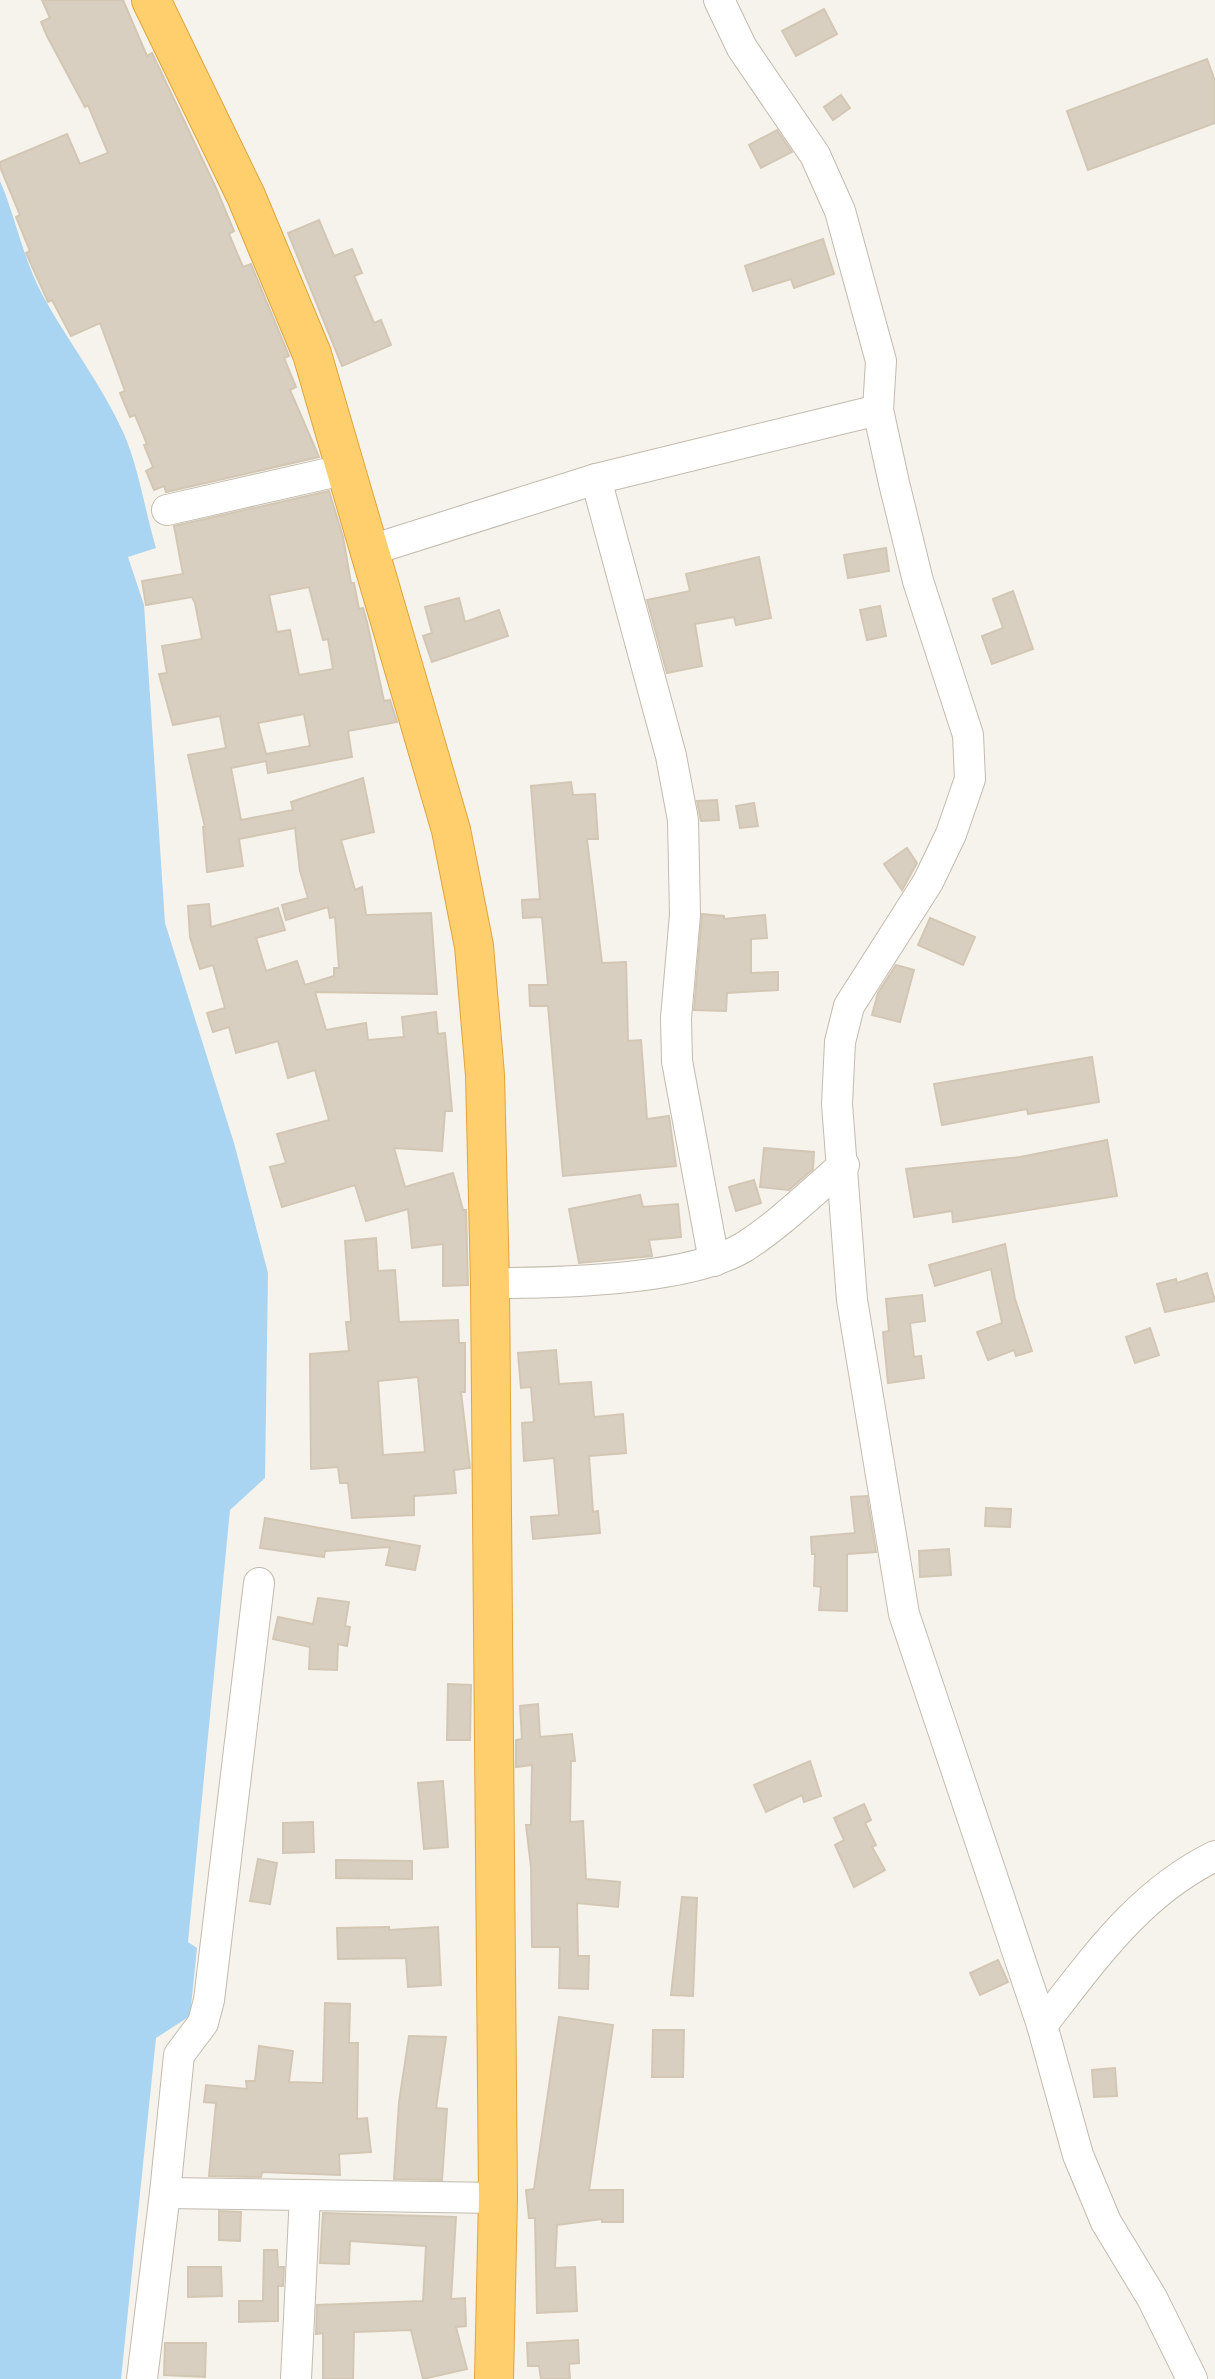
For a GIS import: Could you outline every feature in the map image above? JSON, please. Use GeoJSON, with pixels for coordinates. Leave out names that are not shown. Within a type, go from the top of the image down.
{"type":"FeatureCollection","features":[{"type":"Feature","properties":{"kind":"highway"},"geometry":{"type":"LineString","coordinates":[[151,0],[262,233],[312,354],[451,831],[474,946],[485,1075],[490,1283],[498,2198],[494,2379]]}},
{"type":"Feature","properties":{"kind":"street"},"geometry":{"type":"LineString","coordinates":[[719,0],[742,48],[815,155],[840,211],[881,361],[878,410],[918,581],[968,735],[970,779],[951,834],[928,882],[849,1006],[840,1042],[837,1104],[844,1165],[852,1300],[904,1614],[1042,2025],[1078,2155],[1106,2222],[1152,2298],[1192,2379]]}},
{"type":"Feature","properties":{"kind":"street"},"geometry":{"type":"LineString","coordinates":[[371,550],[596,479],[878,410]]}},
{"type":"Feature","properties":{"kind":"street"},"geometry":{"type":"LineString","coordinates":[[167,510],[346,469]]}},
{"type":"Feature","properties":{"kind":"street"},"geometry":{"type":"LineString","coordinates":[[596,479],[671,757],[683,820],[685,915],[676,1018],[677,1061],[714,1261]]}},
{"type":"Feature","properties":{"kind":"street"},"geometry":{"type":"LineString","coordinates":[[490,1283],[564,1283],[714,1261],[743,1247],[844,1165]]}},
{"type":"Feature","properties":{"kind":"street"},"geometry":{"type":"LineString","coordinates":[[142,2379],[165,2193],[178,2055],[203,2024],[209,2000],[259,1583]]}},
{"type":"Feature","properties":{"kind":"street"},"geometry":{"type":"LineString","coordinates":[[1042,2025],[1094,1958],[1151,1896],[1189,1868],[1215,1856]]}},
{"type":"Feature","properties":{"kind":"street"},"geometry":{"type":"LineString","coordinates":[[165,2193],[498,2198]]}},
{"type":"Feature","properties":{"kind":"street"},"geometry":{"type":"LineString","coordinates":[[296,2379],[305,2195]]}},
{"type":"Feature","properties":{"kind":"water"},"geometry":{"type":"Polygon","coordinates":[[[0,181],[36,282],[106,398],[124,434],[138,476],[156,548],[128,557],[144,605],[165,923],[234,1143],[268,1273],[265,1478],[230,1510],[188,1942],[197,1948],[190,2016],[156,2038],[121,2379],[0,2379],[0,181]]]}},
{"type":"Feature","properties":{"kind":"building"},"geometry":{"type":"Polygon","coordinates":[[[42,0],[123,0],[147,56],[152,53],[216,188],[234,231],[229,234],[243,267],[251,264],[289,356],[284,358],[296,387],[290,390],[319,457],[166,492],[164,486],[154,490],[146,471],[153,467],[144,445],[147,444],[135,415],[130,417],[120,393],[125,391],[100,323],[71,336],[52,300],[48,302],[26,253],[30,251],[16,217],[20,215],[0,167],[0,162],[67,134],[80,164],[108,153],[88,105],[85,107],[47,36],[41,22],[50,18],[42,0]]]}},
{"type":"Feature","properties":{"kind":"building"},"geometry":{"type":"Polygon","coordinates":[[[824,9],[837,34],[796,56],[782,31],[824,9]]]}},
{"type":"Feature","properties":{"kind":"building"},"geometry":{"type":"Polygon","coordinates":[[[1207,59],[1215,81],[1215,123],[1088,170],[1067,111],[1207,59]]]}},
{"type":"Feature","properties":{"kind":"building"},"geometry":{"type":"Polygon","coordinates":[[[841,95],[850,108],[833,120],[824,107],[841,95]]]}},
{"type":"Feature","properties":{"kind":"building"},"geometry":{"type":"Polygon","coordinates":[[[777,130],[792,152],[761,168],[749,145],[777,130]]]}},
{"type":"Feature","properties":{"kind":"building"},"geometry":{"type":"Polygon","coordinates":[[[319,220],[334,256],[352,249],[362,273],[354,276],[374,323],[381,320],[391,345],[342,366],[288,233],[319,220]]]}},
{"type":"Feature","properties":{"kind":"building"},"geometry":{"type":"Polygon","coordinates":[[[823,239],[834,274],[794,288],[791,279],[753,291],[745,266],[823,239]]]}},
{"type":"Feature","properties":{"kind":"building"},"geometry":{"type":"Polygon","coordinates":[[[329,491],[343,537],[351,583],[354,583],[359,609],[363,608],[367,622],[384,701],[390,700],[397,722],[348,731],[352,757],[268,773],[266,761],[231,768],[241,820],[293,810],[291,802],[363,778],[374,832],[341,840],[355,890],[362,887],[366,915],[431,913],[437,994],[315,992],[326,1030],[366,1023],[368,1040],[404,1037],[402,1017],[436,1012],[438,1034],[445,1033],[452,1111],[445,1111],[442,1151],[394,1148],[405,1187],[453,1173],[463,1210],[466,1210],[468,1285],[443,1286],[443,1244],[412,1248],[408,1209],[366,1221],[355,1185],[282,1207],[270,1167],[286,1163],[277,1134],[329,1120],[315,1070],[288,1078],[278,1041],[236,1053],[229,1027],[213,1032],[207,1013],[225,1008],[213,965],[200,969],[190,937],[188,906],[209,904],[211,927],[278,908],[285,930],[256,938],[266,971],[297,961],[305,985],[334,976],[334,968],[339,968],[335,917],[330,918],[328,907],[286,920],[282,905],[308,898],[300,871],[295,828],[239,839],[243,866],[207,872],[205,827],[188,755],[226,748],[220,716],[173,725],[159,674],[167,673],[162,646],[202,639],[195,603],[192,597],[146,605],[142,581],[183,574],[174,526],[329,491]],[[309,587],[269,595],[277,632],[290,630],[299,675],[333,669],[328,639],[323,640],[309,587]],[[304,714],[258,723],[266,754],[310,746],[304,714]]]}},
{"type":"Feature","properties":{"kind":"building"},"geometry":{"type":"Polygon","coordinates":[[[886,548],[889,571],[848,578],[844,555],[886,548]]]}},
{"type":"Feature","properties":{"kind":"building"},"geometry":{"type":"Polygon","coordinates":[[[759,557],[771,618],[736,625],[734,617],[695,624],[702,666],[667,673],[647,600],[690,591],[686,574],[759,557]]]}},
{"type":"Feature","properties":{"kind":"building"},"geometry":{"type":"Polygon","coordinates":[[[1013,591],[1033,649],[992,664],[982,636],[1003,628],[993,599],[1013,591]]]}},
{"type":"Feature","properties":{"kind":"building"},"geometry":{"type":"Polygon","coordinates":[[[459,598],[465,622],[499,610],[508,636],[432,662],[423,636],[432,633],[425,607],[459,598]]]}},
{"type":"Feature","properties":{"kind":"building"},"geometry":{"type":"Polygon","coordinates":[[[880,606],[886,636],[867,640],[860,610],[880,606]]]}},
{"type":"Feature","properties":{"kind":"building"},"geometry":{"type":"Polygon","coordinates":[[[571,782],[573,795],[595,794],[598,839],[587,839],[602,963],[626,962],[628,1041],[641,1040],[647,1119],[669,1116],[676,1166],[563,1176],[548,1006],[530,1006],[529,985],[548,985],[542,917],[523,918],[522,900],[540,899],[531,786],[571,782]]]}},
{"type":"Feature","properties":{"kind":"building"},"geometry":{"type":"Polygon","coordinates":[[[717,800],[719,820],[701,821],[697,801],[717,800]]]}},
{"type":"Feature","properties":{"kind":"building"},"geometry":{"type":"Polygon","coordinates":[[[754,803],[758,826],[740,828],[736,806],[754,803]]]}},
{"type":"Feature","properties":{"kind":"building"},"geometry":{"type":"Polygon","coordinates":[[[907,848],[917,863],[902,890],[884,864],[907,848]]]}},
{"type":"Feature","properties":{"kind":"building"},"geometry":{"type":"Polygon","coordinates":[[[702,914],[724,916],[724,919],[765,915],[767,938],[751,939],[751,973],[778,972],[778,990],[727,993],[726,1011],[694,1010],[702,914]]]}},
{"type":"Feature","properties":{"kind":"building"},"geometry":{"type":"Polygon","coordinates":[[[930,918],[975,937],[963,965],[918,945],[930,918]]]}},
{"type":"Feature","properties":{"kind":"building"},"geometry":{"type":"Polygon","coordinates":[[[896,965],[914,970],[900,1022],[872,1015],[878,993],[896,965]]]}},
{"type":"Feature","properties":{"kind":"building"},"geometry":{"type":"Polygon","coordinates":[[[1092,1057],[1099,1102],[1028,1114],[1027,1109],[942,1125],[934,1084],[1092,1057]]]}},
{"type":"Feature","properties":{"kind":"building"},"geometry":{"type":"Polygon","coordinates":[[[1107,1140],[1117,1196],[953,1222],[952,1211],[914,1217],[906,1169],[1020,1157],[1107,1140]]]}},
{"type":"Feature","properties":{"kind":"building"},"geometry":{"type":"Polygon","coordinates":[[[764,1148],[814,1152],[813,1169],[789,1190],[760,1187],[764,1148]]]}},
{"type":"Feature","properties":{"kind":"building"},"geometry":{"type":"Polygon","coordinates":[[[754,1180],[761,1203],[736,1211],[729,1187],[754,1180]]]}},
{"type":"Feature","properties":{"kind":"building"},"geometry":{"type":"Polygon","coordinates":[[[640,1195],[643,1207],[678,1204],[681,1237],[649,1240],[652,1256],[579,1263],[569,1209],[640,1195]]]}},
{"type":"Feature","properties":{"kind":"building"},"geometry":{"type":"Polygon","coordinates":[[[376,1238],[378,1271],[395,1270],[399,1322],[458,1320],[459,1343],[465,1343],[465,1392],[461,1392],[470,1468],[454,1470],[456,1493],[414,1496],[414,1515],[352,1518],[348,1483],[340,1483],[338,1467],[311,1469],[310,1354],[349,1351],[346,1322],[351,1322],[345,1241],[376,1238]],[[418,1377],[378,1381],[383,1455],[425,1452],[418,1377]]]}},
{"type":"Feature","properties":{"kind":"building"},"geometry":{"type":"Polygon","coordinates":[[[1005,1244],[1015,1299],[1032,1351],[1016,1356],[1014,1350],[988,1360],[977,1332],[1002,1323],[991,1269],[935,1286],[929,1265],[1005,1244]]]}},
{"type":"Feature","properties":{"kind":"building"},"geometry":{"type":"Polygon","coordinates":[[[1207,1273],[1215,1301],[1165,1312],[1157,1284],[1176,1279],[1177,1283],[1207,1273]]]}},
{"type":"Feature","properties":{"kind":"building"},"geometry":{"type":"Polygon","coordinates":[[[922,1295],[925,1321],[910,1323],[914,1357],[921,1356],[924,1378],[888,1383],[883,1332],[889,1331],[886,1299],[922,1295]]]}},
{"type":"Feature","properties":{"kind":"building"},"geometry":{"type":"Polygon","coordinates":[[[1150,1328],[1159,1355],[1135,1363],[1126,1337],[1150,1328]]]}},
{"type":"Feature","properties":{"kind":"building"},"geometry":{"type":"Polygon","coordinates":[[[556,1350],[559,1384],[591,1382],[594,1417],[623,1414],[626,1453],[589,1456],[593,1512],[598,1511],[600,1533],[533,1539],[531,1517],[559,1515],[554,1458],[524,1461],[522,1423],[534,1422],[531,1387],[521,1388],[518,1353],[556,1350]]]}},
{"type":"Feature","properties":{"kind":"building"},"geometry":{"type":"Polygon","coordinates":[[[867,1496],[876,1552],[847,1554],[847,1611],[819,1610],[821,1587],[814,1586],[815,1554],[812,1554],[811,1537],[855,1533],[851,1497],[867,1496]]]}},
{"type":"Feature","properties":{"kind":"building"},"geometry":{"type":"Polygon","coordinates":[[[986,1508],[1011,1509],[1010,1527],[985,1526],[986,1508]]]}},
{"type":"Feature","properties":{"kind":"building"},"geometry":{"type":"Polygon","coordinates":[[[265,1518],[420,1546],[415,1570],[386,1565],[390,1547],[325,1551],[324,1557],[260,1548],[265,1518]]]}},
{"type":"Feature","properties":{"kind":"building"},"geometry":{"type":"Polygon","coordinates":[[[949,1549],[951,1575],[920,1577],[919,1551],[949,1549]]]}},
{"type":"Feature","properties":{"kind":"building"},"geometry":{"type":"Polygon","coordinates":[[[318,1598],[349,1602],[345,1626],[350,1627],[347,1646],[338,1644],[337,1670],[309,1669],[310,1647],[273,1639],[278,1617],[313,1624],[318,1598]]]}},
{"type":"Feature","properties":{"kind":"building"},"geometry":{"type":"Polygon","coordinates":[[[448,1684],[471,1685],[470,1740],[447,1740],[448,1684]]]}},
{"type":"Feature","properties":{"kind":"building"},"geometry":{"type":"Polygon","coordinates":[[[538,1704],[540,1737],[572,1734],[575,1761],[571,1761],[570,1822],[583,1821],[586,1879],[620,1882],[618,1907],[577,1903],[578,1956],[589,1956],[588,1989],[559,1988],[560,1947],[532,1947],[531,1867],[526,1825],[531,1825],[532,1765],[516,1767],[516,1740],[522,1739],[520,1706],[538,1704]]]}},
{"type":"Feature","properties":{"kind":"building"},"geometry":{"type":"Polygon","coordinates":[[[810,1761],[821,1796],[804,1802],[802,1795],[766,1812],[754,1785],[810,1761]]]}},
{"type":"Feature","properties":{"kind":"building"},"geometry":{"type":"Polygon","coordinates":[[[443,1781],[448,1847],[424,1849],[418,1783],[443,1781]]]}},
{"type":"Feature","properties":{"kind":"building"},"geometry":{"type":"Polygon","coordinates":[[[864,1804],[871,1820],[865,1823],[876,1845],[872,1847],[885,1870],[854,1887],[835,1845],[844,1840],[834,1818],[864,1804]]]}},
{"type":"Feature","properties":{"kind":"building"},"geometry":{"type":"Polygon","coordinates":[[[313,1822],[314,1852],[283,1853],[283,1823],[313,1822]]]}},
{"type":"Feature","properties":{"kind":"building"},"geometry":{"type":"Polygon","coordinates":[[[258,1859],[277,1863],[270,1904],[250,1901],[258,1859]]]}},
{"type":"Feature","properties":{"kind":"building"},"geometry":{"type":"Polygon","coordinates":[[[336,1860],[412,1861],[412,1879],[336,1878],[336,1860]]]}},
{"type":"Feature","properties":{"kind":"building"},"geometry":{"type":"Polygon","coordinates":[[[682,1897],[697,1898],[693,1996],[671,1995],[682,1897]]]}},
{"type":"Feature","properties":{"kind":"building"},"geometry":{"type":"Polygon","coordinates":[[[389,1927],[389,1930],[438,1927],[441,1985],[408,1987],[406,1958],[338,1959],[337,1928],[389,1927]]]}},
{"type":"Feature","properties":{"kind":"building"},"geometry":{"type":"Polygon","coordinates":[[[998,1960],[1008,1982],[980,1995],[970,1973],[998,1960]]]}},
{"type":"Feature","properties":{"kind":"building"},"geometry":{"type":"Polygon","coordinates":[[[325,2003],[350,2004],[349,2043],[358,2043],[357,2119],[367,2118],[371,2152],[339,2154],[340,2175],[262,2172],[261,2177],[209,2176],[216,2103],[204,2102],[206,2085],[247,2089],[246,2081],[255,2081],[259,2046],[293,2051],[289,2082],[323,2083],[325,2003]]]}},
{"type":"Feature","properties":{"kind":"building"},"geometry":{"type":"Polygon","coordinates":[[[559,2017],[613,2025],[589,2190],[623,2190],[623,2222],[602,2222],[602,2219],[557,2225],[555,2268],[575,2267],[577,2311],[537,2313],[535,2218],[529,2218],[526,2190],[534,2189],[559,2017]]]}},
{"type":"Feature","properties":{"kind":"building"},"geometry":{"type":"Polygon","coordinates":[[[653,2030],[684,2030],[683,2077],[652,2077],[653,2030]]]}},
{"type":"Feature","properties":{"kind":"building"},"geometry":{"type":"Polygon","coordinates":[[[409,2036],[446,2037],[436,2108],[447,2109],[442,2180],[394,2179],[399,2102],[409,2036]]]}},
{"type":"Feature","properties":{"kind":"building"},"geometry":{"type":"Polygon","coordinates":[[[1115,2068],[1117,2096],[1094,2097],[1092,2070],[1115,2068]]]}},
{"type":"Feature","properties":{"kind":"building"},"geometry":{"type":"Polygon","coordinates":[[[219,2211],[241,2212],[240,2241],[219,2240],[219,2211]]]}},
{"type":"Feature","properties":{"kind":"building"},"geometry":{"type":"Polygon","coordinates":[[[323,2213],[456,2217],[451,2299],[465,2298],[466,2326],[456,2327],[467,2369],[423,2379],[411,2330],[354,2332],[353,2379],[323,2379],[323,2333],[316,2334],[317,2305],[423,2301],[426,2246],[350,2241],[349,2264],[320,2263],[323,2213]]]}},
{"type":"Feature","properties":{"kind":"building"},"geometry":{"type":"Polygon","coordinates":[[[264,2250],[277,2250],[278,2267],[284,2267],[283,2286],[278,2286],[278,2321],[239,2322],[239,2301],[263,2301],[264,2250]]]}},
{"type":"Feature","properties":{"kind":"building"},"geometry":{"type":"Polygon","coordinates":[[[188,2267],[221,2267],[222,2296],[188,2297],[188,2267]]]}},
{"type":"Feature","properties":{"kind":"building"},"geometry":{"type":"Polygon","coordinates":[[[578,2340],[579,2363],[569,2364],[570,2379],[541,2379],[539,2366],[528,2366],[527,2343],[578,2340]]]}},
{"type":"Feature","properties":{"kind":"building"},"geometry":{"type":"Polygon","coordinates":[[[165,2343],[206,2343],[205,2377],[164,2375],[165,2343]]]}}]}
